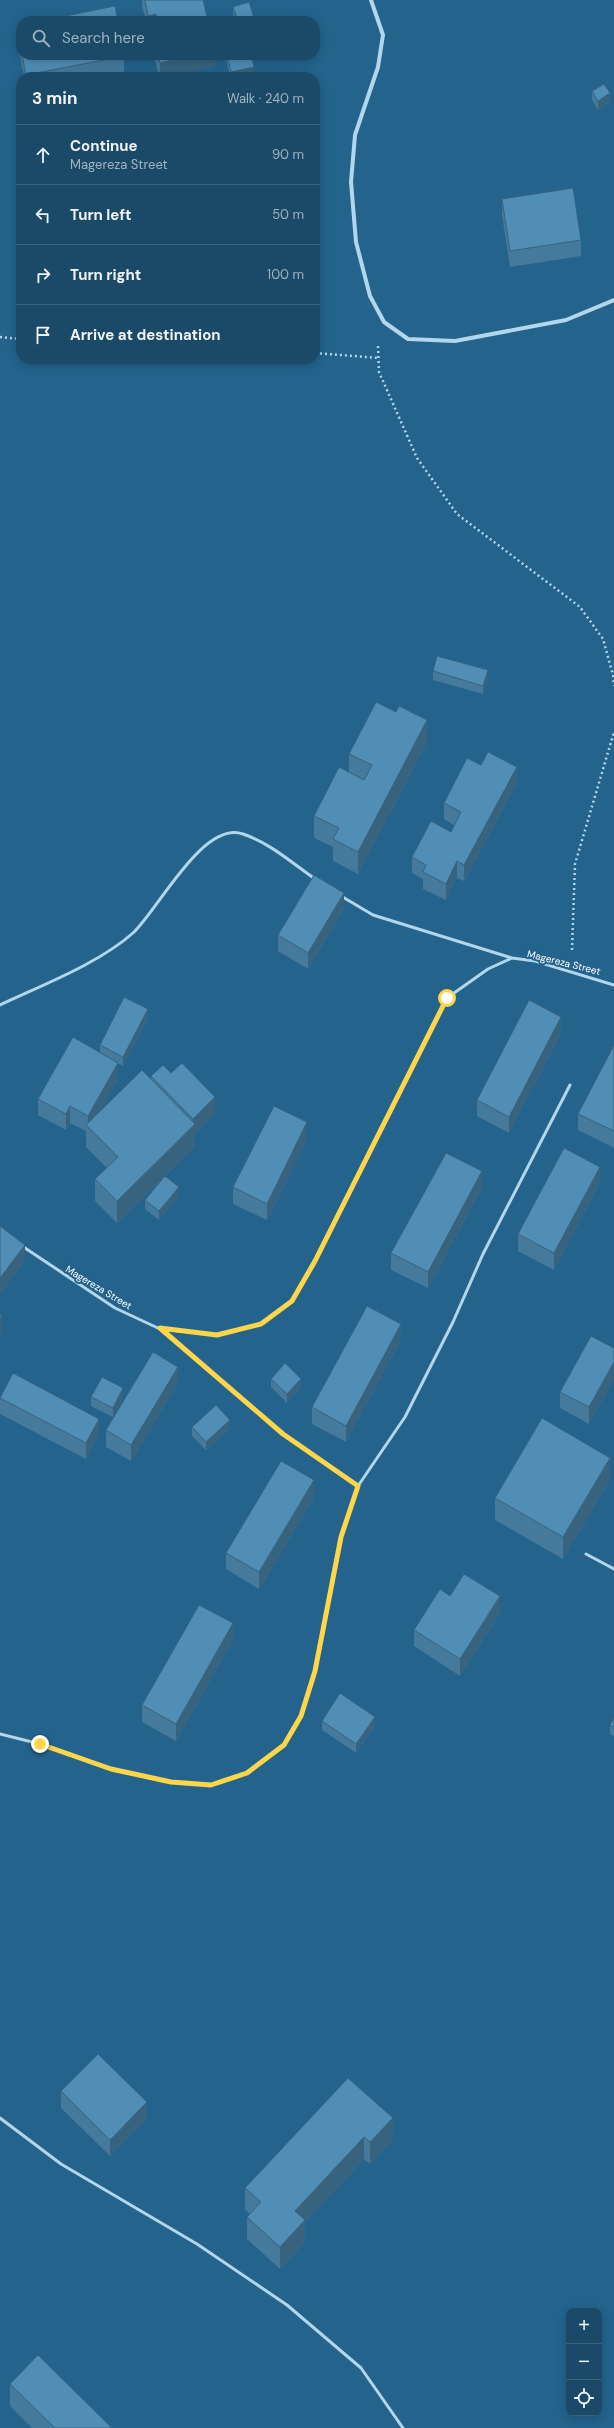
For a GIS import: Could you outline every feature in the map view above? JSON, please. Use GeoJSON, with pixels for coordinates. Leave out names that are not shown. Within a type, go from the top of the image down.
{"type":"FeatureCollection","features":[{"type":"Feature","properties":{"kind":"street"},"geometry":{"type":"LineString","coordinates":[[371,0],[383,36],[378,67],[355,135],[350,182],[356,242],[370,296],[384,322],[408,340],[455,341],[566,320],[614,300]]}},
{"type":"Feature","properties":{"kind":"lane"},"geometry":{"type":"LineString","coordinates":[[0,1005],[102,955],[133,932],[199,849],[222,835],[242,833],[266,844],[320,883]]}},
{"type":"Feature","properties":{"kind":"lane"},"geometry":{"type":"LineString","coordinates":[[340,895],[373,915],[512,958]]}},
{"type":"Feature","properties":{"kind":"lane","name":"Magereza Street"},"geometry":{"type":"LineString","coordinates":[[19,1244],[115,1308],[160,1328],[217,1335],[261,1324],[292,1301],[315,1261],[447,998],[488,969],[512,958],[535,961],[614,985]]}},
{"type":"Feature","properties":{"kind":"lane"},"geometry":{"type":"LineString","coordinates":[[0,1734],[40,1744],[111,1769],[171,1782],[211,1785],[247,1773],[284,1745],[301,1716],[315,1671],[341,1537],[358,1486],[405,1416],[453,1322],[484,1254],[570,1085]]}},
{"type":"Feature","properties":{"kind":"lane"},"geometry":{"type":"LineString","coordinates":[[160,1328],[283,1434],[358,1486]]}},
{"type":"Feature","properties":{"kind":"lane"},"geometry":{"type":"LineString","coordinates":[[586,1554],[614,1569]]}},
{"type":"Feature","properties":{"kind":"lane"},"geometry":{"type":"LineString","coordinates":[[0,2118],[61,2164],[197,2244],[287,2305],[361,2368],[404,2428]]}},
{"type":"Feature","properties":{"kind":"path"},"geometry":{"type":"LineString","coordinates":[[384,322],[378,346],[379,372],[417,458],[452,508],[463,519],[580,607],[603,639],[613,675],[614,686]]}},
{"type":"Feature","properties":{"kind":"path"},"geometry":{"type":"LineString","coordinates":[[0,337],[16,339]]}},
{"type":"Feature","properties":{"kind":"path"},"geometry":{"type":"LineString","coordinates":[[320,353],[379,358]]}},
{"type":"Feature","properties":{"kind":"path"},"geometry":{"type":"LineString","coordinates":[[572,972],[575,864],[614,732]]}},
{"type":"Feature","properties":{"kind":"building"},"geometry":{"type":"Polygon","coordinates":[[[145,0],[203,0],[207,16],[156,16],[156,14],[148,16],[145,0]]]}},
{"type":"Feature","properties":{"kind":"building"},"geometry":{"type":"Polygon","coordinates":[[[249,2],[253,16],[236,16],[233,7],[249,2]]]}},
{"type":"Feature","properties":{"kind":"building"},"geometry":{"type":"Polygon","coordinates":[[[115,6],[117,16],[66,16],[115,6]]]}},
{"type":"Feature","properties":{"kind":"building"},"geometry":{"type":"Polygon","coordinates":[[[23,60],[103,60],[41,72],[25,72],[23,60]]]}},
{"type":"Feature","properties":{"kind":"building"},"geometry":{"type":"Polygon","coordinates":[[[159,60],[172,60],[160,63],[159,60]]]}},
{"type":"Feature","properties":{"kind":"building"},"geometry":{"type":"Polygon","coordinates":[[[228,60],[252,60],[254,67],[231,72],[228,60]]]}},
{"type":"Feature","properties":{"kind":"building"},"geometry":{"type":"Polygon","coordinates":[[[604,84],[610,93],[598,101],[592,91],[604,84]]]}},
{"type":"Feature","properties":{"kind":"building"},"geometry":{"type":"Polygon","coordinates":[[[573,188],[581,240],[510,251],[502,199],[573,188]]]}},
{"type":"Feature","properties":{"kind":"building"},"geometry":{"type":"Polygon","coordinates":[[[437,656],[488,670],[483,686],[433,671],[437,656]]]}},
{"type":"Feature","properties":{"kind":"building"},"geometry":{"type":"Polygon","coordinates":[[[376,702],[396,712],[399,706],[427,720],[358,852],[333,839],[339,828],[314,816],[339,767],[364,780],[372,765],[349,754],[376,702]]]}},
{"type":"Feature","properties":{"kind":"building"},"geometry":{"type":"Polygon","coordinates":[[[488,752],[517,767],[464,865],[457,861],[446,884],[423,872],[426,865],[412,857],[431,821],[451,832],[461,812],[444,803],[467,758],[481,765],[488,752]]]}},
{"type":"Feature","properties":{"kind":"building"},"geometry":{"type":"Polygon","coordinates":[[[314,875],[344,893],[308,953],[278,935],[314,875]]]}},
{"type":"Feature","properties":{"kind":"building"},"geometry":{"type":"Polygon","coordinates":[[[124,997],[148,1009],[123,1057],[100,1045],[124,997]]]}},
{"type":"Feature","properties":{"kind":"building"},"geometry":{"type":"Polygon","coordinates":[[[529,1000],[561,1017],[509,1117],[477,1100],[529,1000]]]}},
{"type":"Feature","properties":{"kind":"building"},"geometry":{"type":"Polygon","coordinates":[[[73,1037],[118,1063],[88,1116],[70,1106],[66,1114],[38,1099],[73,1037]]]}},
{"type":"Feature","properties":{"kind":"building"},"geometry":{"type":"Polygon","coordinates":[[[614,1045],[614,1131],[578,1114],[614,1045]]]}},
{"type":"Feature","properties":{"kind":"building"},"geometry":{"type":"Polygon","coordinates":[[[182,1063],[215,1097],[193,1119],[151,1076],[163,1065],[171,1073],[182,1063]]]}},
{"type":"Feature","properties":{"kind":"building"},"geometry":{"type":"Polygon","coordinates":[[[142,1070],[195,1124],[117,1201],[95,1179],[118,1157],[86,1125],[142,1070]]]}},
{"type":"Feature","properties":{"kind":"building"},"geometry":{"type":"Polygon","coordinates":[[[274,1106],[307,1122],[267,1204],[233,1187],[274,1106]]]}},
{"type":"Feature","properties":{"kind":"building"},"geometry":{"type":"Polygon","coordinates":[[[564,1148],[600,1167],[554,1253],[518,1234],[564,1148]]]}},
{"type":"Feature","properties":{"kind":"building"},"geometry":{"type":"Polygon","coordinates":[[[446,1153],[482,1171],[428,1272],[391,1253],[446,1153]]]}},
{"type":"Feature","properties":{"kind":"building"},"geometry":{"type":"Polygon","coordinates":[[[165,1176],[179,1187],[159,1211],[145,1200],[165,1176]]]}},
{"type":"Feature","properties":{"kind":"building"},"geometry":{"type":"Polygon","coordinates":[[[0,1226],[25,1245],[0,1278],[0,1226]]]}},
{"type":"Feature","properties":{"kind":"building"},"geometry":{"type":"Polygon","coordinates":[[[367,1306],[401,1324],[346,1426],[312,1407],[367,1306]]]}},
{"type":"Feature","properties":{"kind":"building"},"geometry":{"type":"Polygon","coordinates":[[[591,1336],[614,1348],[614,1362],[589,1407],[560,1392],[591,1336]]]}},
{"type":"Feature","properties":{"kind":"building"},"geometry":{"type":"Polygon","coordinates":[[[153,1352],[178,1367],[131,1445],[106,1430],[153,1352]]]}},
{"type":"Feature","properties":{"kind":"building"},"geometry":{"type":"Polygon","coordinates":[[[285,1363],[301,1379],[287,1394],[271,1379],[285,1363]]]}},
{"type":"Feature","properties":{"kind":"building"},"geometry":{"type":"Polygon","coordinates":[[[13,1373],[99,1419],[86,1443],[0,1398],[13,1373]]]}},
{"type":"Feature","properties":{"kind":"building"},"geometry":{"type":"Polygon","coordinates":[[[102,1377],[123,1388],[113,1408],[91,1397],[102,1377]]]}},
{"type":"Feature","properties":{"kind":"building"},"geometry":{"type":"Polygon","coordinates":[[[216,1405],[230,1420],[206,1442],[192,1427],[216,1405]]]}},
{"type":"Feature","properties":{"kind":"building"},"geometry":{"type":"Polygon","coordinates":[[[542,1418],[610,1458],[563,1537],[495,1498],[542,1418]]]}},
{"type":"Feature","properties":{"kind":"building"},"geometry":{"type":"Polygon","coordinates":[[[281,1461],[314,1480],[259,1572],[226,1553],[281,1461]]]}},
{"type":"Feature","properties":{"kind":"building"},"geometry":{"type":"Polygon","coordinates":[[[464,1574],[500,1596],[460,1659],[414,1630],[440,1589],[450,1596],[464,1574]]]}},
{"type":"Feature","properties":{"kind":"building"},"geometry":{"type":"Polygon","coordinates":[[[199,1605],[233,1623],[176,1724],[142,1705],[199,1605]]]}},
{"type":"Feature","properties":{"kind":"building"},"geometry":{"type":"Polygon","coordinates":[[[340,1693],[375,1717],[356,1744],[322,1721],[340,1693]]]}},
{"type":"Feature","properties":{"kind":"building"},"geometry":{"type":"Polygon","coordinates":[[[614,1718],[614,1727],[610,1725],[614,1718]]]}},
{"type":"Feature","properties":{"kind":"building"},"geometry":{"type":"Polygon","coordinates":[[[98,2054],[147,2102],[110,2140],[61,2091],[98,2054]]]}},
{"type":"Feature","properties":{"kind":"building"},"geometry":{"type":"Polygon","coordinates":[[[348,2078],[393,2118],[370,2142],[364,2137],[295,2211],[305,2220],[280,2247],[247,2217],[261,2202],[245,2188],[348,2078]]]}},
{"type":"Feature","properties":{"kind":"building"},"geometry":{"type":"Polygon","coordinates":[[[38,2355],[112,2428],[55,2428],[10,2384],[38,2355]]]}},
{"type":"Feature","properties":{"kind":"route"},"geometry":{"type":"LineString","coordinates":[[40,1744],[111,1769],[171,1782],[211,1785],[247,1773],[284,1745],[301,1716],[315,1671],[341,1537],[358,1486],[283,1434],[160,1328],[217,1335],[261,1324],[292,1301],[315,1261],[447,998]]}}]}
